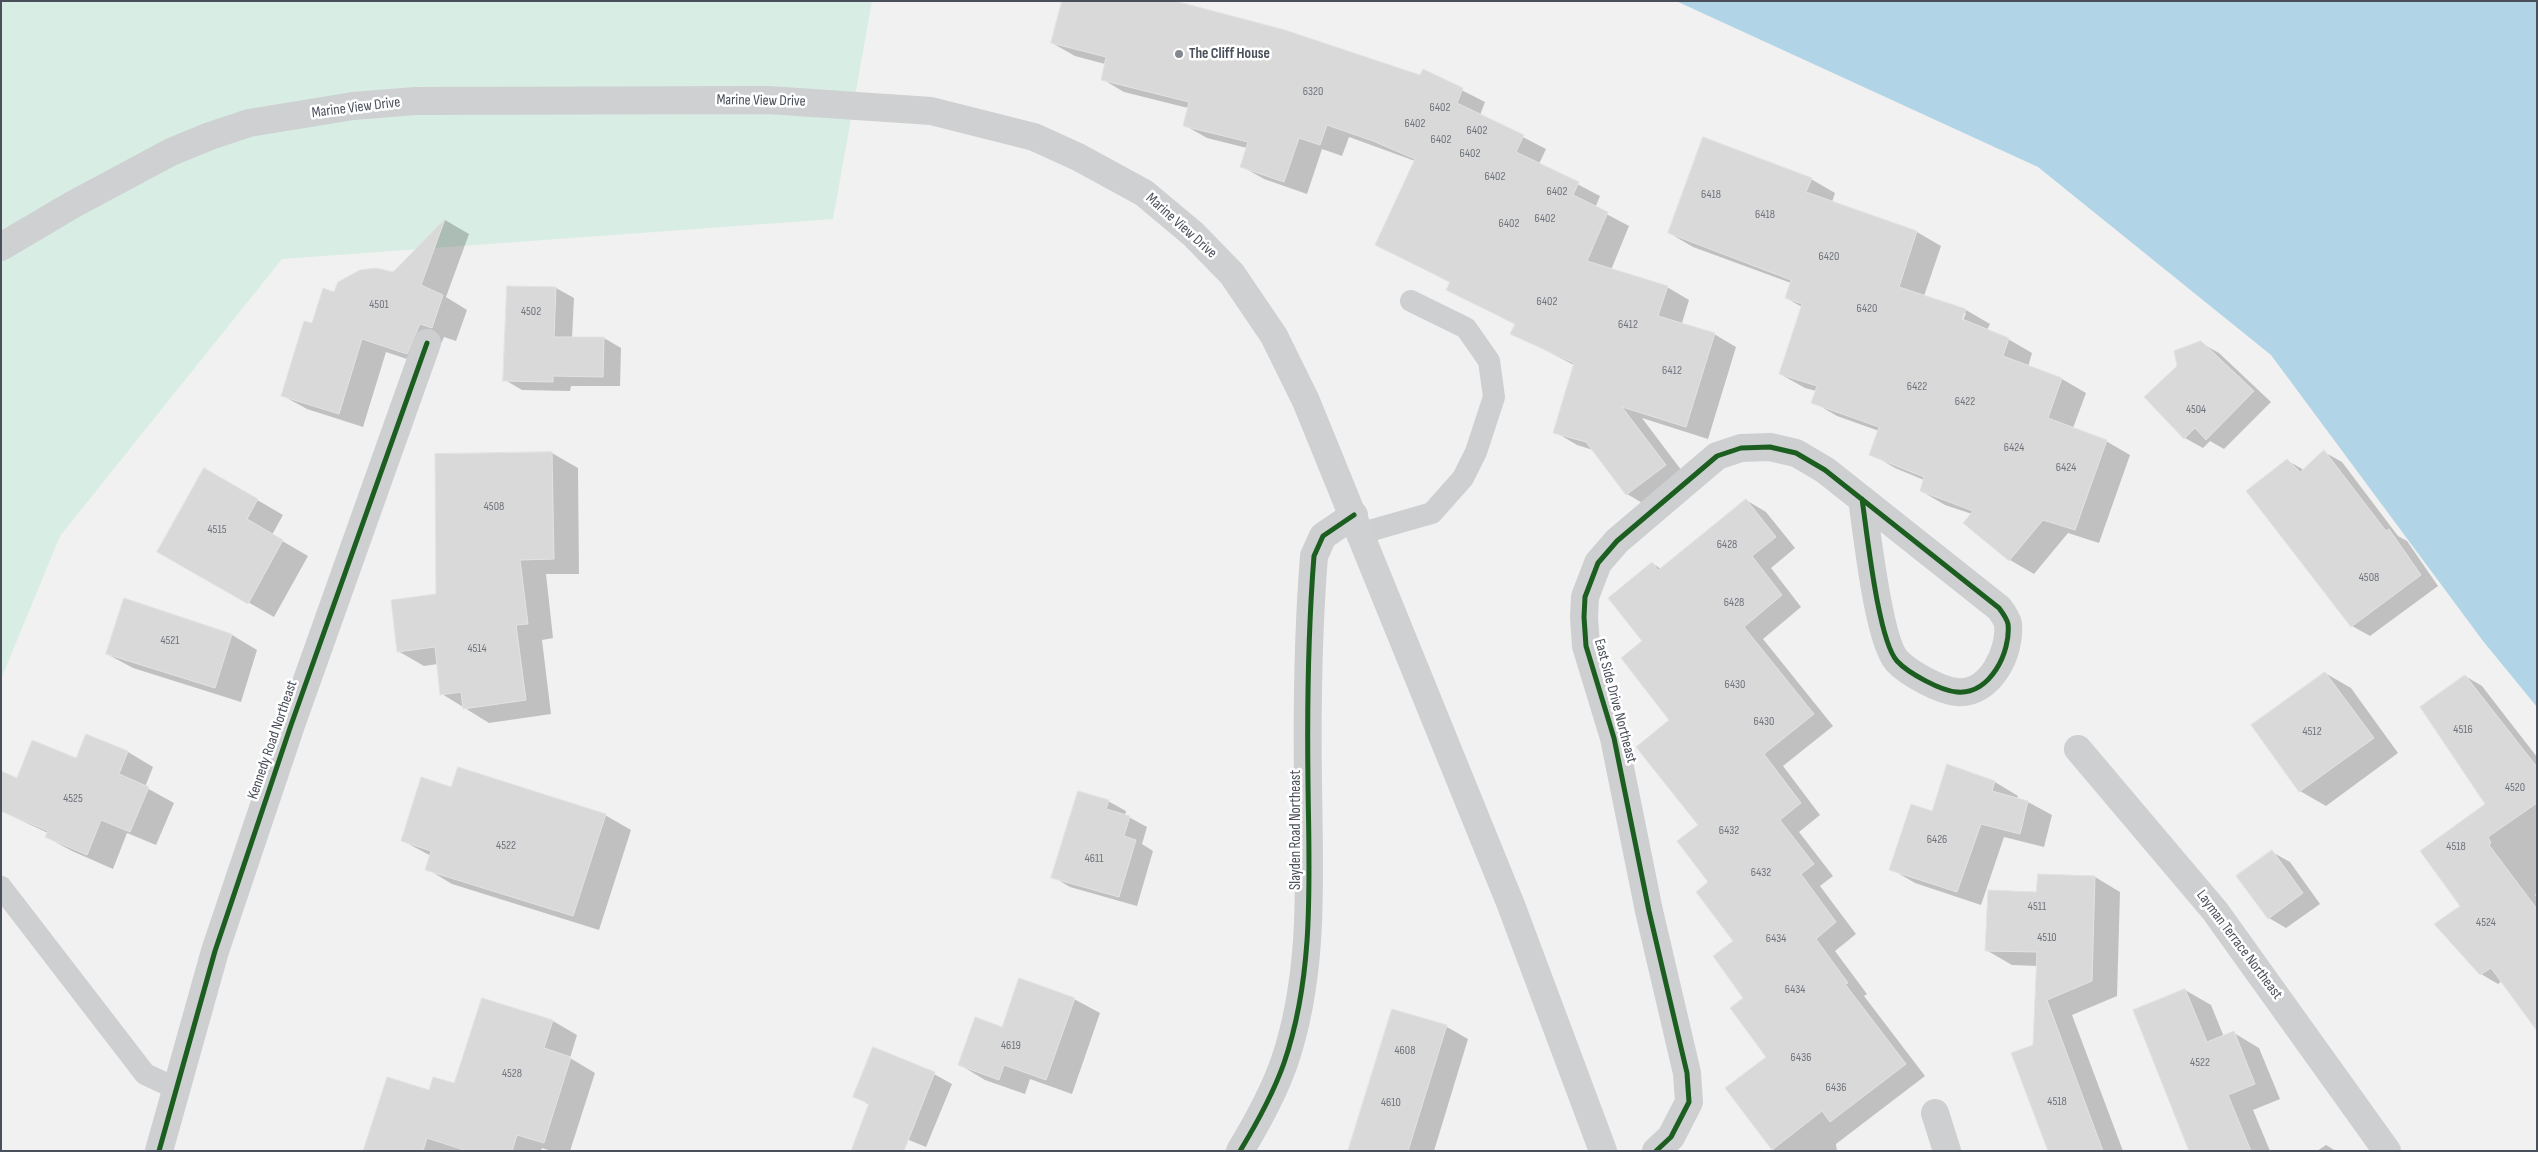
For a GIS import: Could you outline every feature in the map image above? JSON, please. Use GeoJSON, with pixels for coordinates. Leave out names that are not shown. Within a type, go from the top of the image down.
{"type":"FeatureCollection","features":[{"type":"Feature","properties":{"kind":"main road","name":"Marine View Drive"},"geometry":{"type":"LineString","coordinates":[[1,247],[72,205],[171,152],[210,136],[250,123],[353,106],[415,101],[768,100],[931,111],[1034,137],[1078,157],[1144,193],[1193,234],[1232,274],[1274,336],[1306,401],[1358,524]]}},
{"type":"Feature","properties":{"kind":"main road"},"geometry":{"type":"LineString","coordinates":[[1358,524],[1511,905],[1604,1151]]}},
{"type":"Feature","properties":{"kind":"street","name":"Kennedy Road Northeast"},"geometry":{"type":"LineString","coordinates":[[159,1151],[225,922],[294,716],[427,342]]}},
{"type":"Feature","properties":{"kind":"street","name":"East Side Drive Northeast"},"geometry":{"type":"LineString","coordinates":[[1656,1151],[1671,1138],[1689,1102],[1687,1073],[1649,911],[1614,738],[1586,646],[1585,597],[1598,563],[1617,541],[1717,456],[1741,448],[1770,447],[1796,453],[1825,470],[1862,499],[1999,608],[2008,622],[2008,644],[2001,664],[1992,676],[1974,688],[1958,692],[1935,685],[1897,661],[1885,639],[1862,499]]}},
{"type":"Feature","properties":{"kind":"street","name":"Slayden Road Northeast"},"geometry":{"type":"LineString","coordinates":[[1240,1151],[1258,1122],[1278,1078],[1294,1031],[1301,996],[1309,915],[1308,779],[1314,556],[1323,536],[1358,524]]}},
{"type":"Feature","properties":{"kind":"street","name":"Layman Terrace Northeast"},"geometry":{"type":"LineString","coordinates":[[2078,749],[2215,911],[2387,1151]]}},
{"type":"Feature","properties":{"kind":"street"},"geometry":{"type":"LineString","coordinates":[[1935,1113],[1947,1151]]}},
{"type":"Feature","properties":{"kind":"lane"},"geometry":{"type":"LineString","coordinates":[[1358,524],[1432,513],[1463,478],[1476,452],[1494,397],[1489,361],[1466,328],[1411,301]]}},
{"type":"Feature","properties":{"kind":"lane"},"geometry":{"type":"LineString","coordinates":[[1,887],[145,1074],[177,1089]]}},
{"type":"Feature","properties":{"kind":"green space"},"geometry":{"type":"Polygon","coordinates":[[[1,1],[872,1],[833,219],[282,259],[60,536],[1,679],[1,1]]]}},
{"type":"Feature","properties":{"kind":"water"},"geometry":{"type":"Polygon","coordinates":[[[1676,1],[2537,1],[2537,707],[2483,641],[2271,355],[2038,167],[1676,1]]]}},
{"type":"Feature","properties":{"kind":"building"},"geometry":{"type":"Polygon","coordinates":[[[1062,1],[1175,1],[1285,30],[1420,75],[1423,69],[1463,88],[1457,103],[1524,135],[1516,152],[1579,182],[1573,195],[1608,212],[1587,261],[1668,286],[1658,316],[1715,333],[1686,427],[1622,407],[1666,465],[1626,495],[1586,442],[1553,433],[1574,363],[1510,334],[1515,324],[1446,290],[1450,282],[1375,245],[1415,159],[1373,141],[1327,125],[1320,145],[1299,138],[1284,182],[1240,167],[1248,142],[1183,126],[1189,102],[1101,80],[1106,57],[1051,43],[1062,1]]]}},
{"type":"Feature","properties":{"kind":"building"},"geometry":{"type":"Polygon","coordinates":[[[1703,137],[1812,178],[1806,192],[1917,231],[1899,287],[1966,309],[1962,319],[2009,338],[2003,356],[2062,378],[2048,418],[2107,440],[2075,530],[2043,520],[2009,561],[1963,523],[1973,511],[1920,491],[1924,477],[1869,455],[1879,427],[1811,403],[1817,386],[1779,374],[1802,304],[1785,298],[1791,280],[1668,233],[1703,137]]]}},
{"type":"Feature","properties":{"kind":"building"},"geometry":{"type":"Polygon","coordinates":[[[445,219],[421,285],[443,295],[432,328],[420,324],[407,354],[362,339],[339,414],[281,396],[304,321],[312,323],[323,288],[334,292],[338,282],[360,270],[376,268],[393,272],[445,219]]]}},
{"type":"Feature","properties":{"kind":"building"},"geometry":{"type":"Polygon","coordinates":[[[507,286],[556,287],[554,337],[604,337],[603,377],[553,376],[553,382],[503,381],[507,286]]]}},
{"type":"Feature","properties":{"kind":"building"},"geometry":{"type":"Polygon","coordinates":[[[2201,341],[2254,391],[2206,440],[2195,428],[2184,439],[2144,397],[2177,366],[2174,351],[2201,341]]]}},
{"type":"Feature","properties":{"kind":"building"},"geometry":{"type":"Polygon","coordinates":[[[2324,450],[2386,531],[2389,529],[2421,575],[2351,627],[2246,491],[2287,459],[2300,472],[2324,450]]]}},
{"type":"Feature","properties":{"kind":"building"},"geometry":{"type":"Polygon","coordinates":[[[552,452],[554,559],[520,560],[528,624],[516,625],[526,700],[463,709],[461,692],[440,695],[435,647],[397,652],[391,600],[436,594],[435,454],[552,452]]]}},
{"type":"Feature","properties":{"kind":"building"},"geometry":{"type":"Polygon","coordinates":[[[204,468],[258,499],[247,519],[283,540],[248,604],[157,552],[204,468]]]}},
{"type":"Feature","properties":{"kind":"building"},"geometry":{"type":"Polygon","coordinates":[[[1746,499],[1776,537],[1752,556],[1782,595],[1744,627],[1814,714],[1764,754],[1801,803],[1780,820],[1814,864],[1801,874],[1836,922],[1816,939],[1848,983],[1845,984],[1906,1064],[1830,1122],[1822,1111],[1772,1150],[1725,1088],[1766,1057],[1730,1008],[1743,998],[1713,956],[1733,941],[1696,892],[1708,882],[1677,841],[1698,825],[1636,747],[1669,720],[1621,658],[1642,641],[1608,598],[1652,562],[1658,570],[1746,499]]]}},
{"type":"Feature","properties":{"kind":"building"},"geometry":{"type":"Polygon","coordinates":[[[124,598],[232,634],[215,688],[106,654],[124,598]]]}},
{"type":"Feature","properties":{"kind":"building"},"geometry":{"type":"Polygon","coordinates":[[[2325,672],[2374,738],[2299,792],[2251,725],[2325,672]]]}},
{"type":"Feature","properties":{"kind":"building"},"geometry":{"type":"Polygon","coordinates":[[[2465,675],[2537,767],[2537,803],[2488,837],[2491,843],[2489,845],[2537,909],[2537,1031],[2491,968],[2480,975],[2434,924],[2460,906],[2420,851],[2485,804],[2420,707],[2465,675]]]}},
{"type":"Feature","properties":{"kind":"building"},"geometry":{"type":"Polygon","coordinates":[[[86,734],[128,751],[119,774],[149,787],[130,832],[101,820],[87,855],[45,837],[48,831],[1,811],[1,771],[17,778],[32,740],[76,758],[86,734]]]}},
{"type":"Feature","properties":{"kind":"building"},"geometry":{"type":"Polygon","coordinates":[[[1947,764],[1995,781],[1992,791],[2028,801],[2020,834],[1981,824],[1957,892],[1889,870],[1911,804],[1932,811],[1947,764]]]}},
{"type":"Feature","properties":{"kind":"building"},"geometry":{"type":"Polygon","coordinates":[[[458,767],[606,814],[573,916],[425,870],[431,851],[401,841],[421,777],[451,787],[458,767]]]}},
{"type":"Feature","properties":{"kind":"building"},"geometry":{"type":"Polygon","coordinates":[[[1078,791],[1109,800],[1106,809],[1130,816],[1124,836],[1136,840],[1119,897],[1051,878],[1078,791]]]}},
{"type":"Feature","properties":{"kind":"building"},"geometry":{"type":"Polygon","coordinates":[[[2272,850],[2303,893],[2268,919],[2236,876],[2272,850]]]}},
{"type":"Feature","properties":{"kind":"building"},"geometry":{"type":"Polygon","coordinates":[[[2038,874],[2095,876],[2092,981],[2047,1000],[2103,1151],[2048,1151],[2011,1053],[2033,1045],[2037,952],[1985,951],[1988,890],[2036,892],[2038,874]]]}},
{"type":"Feature","properties":{"kind":"building"},"geometry":{"type":"Polygon","coordinates":[[[1019,978],[1075,998],[1046,1080],[1004,1065],[999,1080],[958,1065],[975,1017],[1002,1027],[1019,978]]]}},
{"type":"Feature","properties":{"kind":"building"},"geometry":{"type":"Polygon","coordinates":[[[2185,989],[2207,1042],[2234,1031],[2255,1084],[2228,1095],[2251,1151],[2189,1151],[2133,1010],[2185,989]]]}},
{"type":"Feature","properties":{"kind":"building"},"geometry":{"type":"Polygon","coordinates":[[[482,998],[553,1020],[544,1048],[571,1057],[544,1143],[517,1135],[512,1151],[467,1151],[427,1138],[423,1151],[363,1151],[387,1077],[429,1090],[433,1077],[454,1083],[482,998]]]}},
{"type":"Feature","properties":{"kind":"building"},"geometry":{"type":"Polygon","coordinates":[[[1392,1009],[1447,1025],[1408,1151],[1348,1151],[1392,1009]]]}},
{"type":"Feature","properties":{"kind":"building"},"geometry":{"type":"Polygon","coordinates":[[[873,1047],[935,1072],[904,1151],[851,1151],[869,1103],[853,1097],[873,1047]]]}},
{"type":"Feature","properties":{"kind":"cycle path"},"geometry":{"type":"LineString","coordinates":[[159,1151],[215,951],[291,725],[427,343]]}},
{"type":"Feature","properties":{"kind":"cycle path"},"geometry":{"type":"LineString","coordinates":[[1656,1151],[1671,1137],[1689,1102],[1687,1073],[1649,911],[1614,738],[1586,646],[1585,597],[1598,563],[1617,541],[1717,456],[1741,448],[1770,447],[1796,453],[1825,470],[1999,608],[2008,624],[2006,647],[1996,670],[1979,687],[1969,691],[1950,691],[1925,681],[1897,661],[1890,649],[1879,609],[1870,559],[1867,535],[1864,515],[1862,499]]}},
{"type":"Feature","properties":{"kind":"cycle path"},"geometry":{"type":"LineString","coordinates":[[1240,1151],[1280,1075],[1294,1029],[1301,994],[1308,924],[1308,697],[1310,612],[1314,556],[1323,536],[1354,515]]}},
{"type":"Feature","properties":{"kind":"place","name":"The Cliff House"},"geometry":{"type":"Point","coordinates":[1179,54]}}]}
